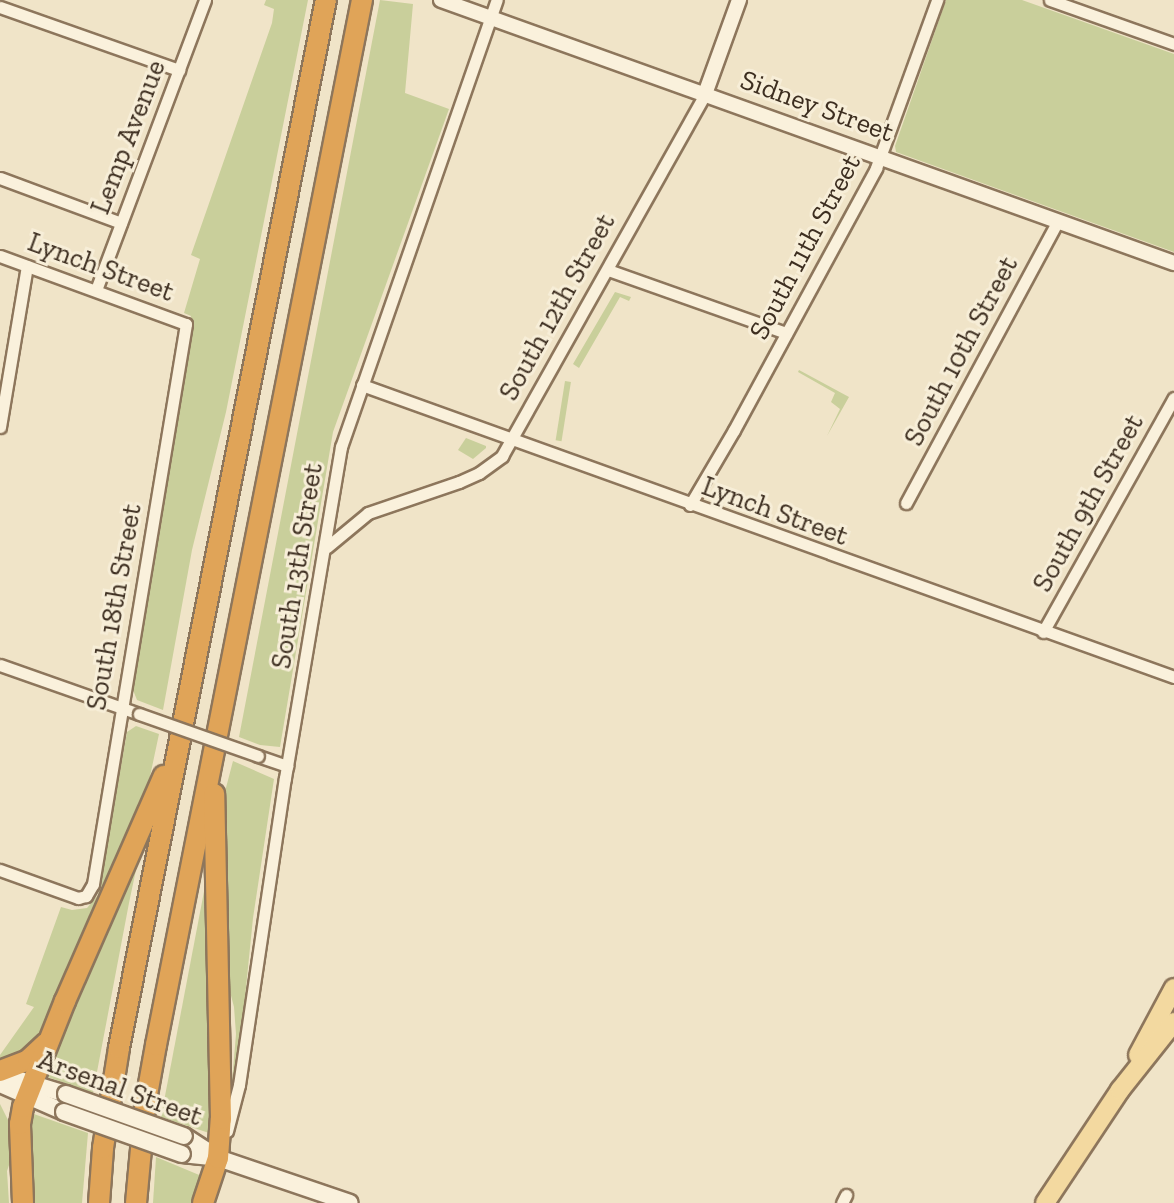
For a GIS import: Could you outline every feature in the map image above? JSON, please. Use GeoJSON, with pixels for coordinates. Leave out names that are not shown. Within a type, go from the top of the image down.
{"type":"FeatureCollection","features":[{"type":"Feature","properties":{"kind":"highway"},"geometry":{"type":"LineString","coordinates":[[99,1203],[112,1086],[326,0]]}},
{"type":"Feature","properties":{"kind":"highway"},"geometry":{"type":"LineString","coordinates":[[136,1203],[145,1106],[362,0]]}},
{"type":"Feature","properties":{"kind":"highway"},"geometry":{"type":"LineString","coordinates":[[23,1203],[20,1119],[48,1040],[179,743]]}},
{"type":"Feature","properties":{"kind":"highway"},"geometry":{"type":"LineString","coordinates":[[203,1203],[218,1158],[221,1088],[212,758]]}},
{"type":"Feature","properties":{"kind":"highway"},"geometry":{"type":"LineString","coordinates":[[0,1072],[28,1060],[48,1040]]}},
{"type":"Feature","properties":{"kind":"main road"},"geometry":{"type":"LineString","coordinates":[[1120,1090],[1174,988]]}},
{"type":"Feature","properties":{"kind":"main road"},"geometry":{"type":"LineString","coordinates":[[1045,1203],[1120,1090],[1174,1022]]}},
{"type":"Feature","properties":{"kind":"main road","name":"Arsenal Street"},"geometry":{"type":"LineString","coordinates":[[0,1072],[64,1112],[182,1154],[218,1158],[350,1203]]}},
{"type":"Feature","properties":{"kind":"main road","name":"Arsenal Street"},"geometry":{"type":"LineString","coordinates":[[0,1084],[66,1094],[184,1136],[218,1158]]}},
{"type":"Feature","properties":{"kind":"street","name":"Lemp Avenue"},"geometry":{"type":"LineString","coordinates":[[96,290],[205,0]]}},
{"type":"Feature","properties":{"kind":"street","name":"Sidney Street"},"geometry":{"type":"LineString","coordinates":[[441,0],[1174,263]]}},
{"type":"Feature","properties":{"kind":"street","name":"South 13th Street"},"geometry":{"type":"LineString","coordinates":[[218,1158],[239,1085],[287,766],[327,548],[341,447],[497,0]]}},
{"type":"Feature","properties":{"kind":"street","name":"South 12th Street"},"geometry":{"type":"LineString","coordinates":[[327,548],[368,513],[479,473],[502,456],[705,94],[739,0]]}},
{"type":"Feature","properties":{"kind":"street","name":"South 11th Street"},"geometry":{"type":"LineString","coordinates":[[690,505],[880,157],[937,0]]}},
{"type":"Feature","properties":{"kind":"street"},"geometry":{"type":"LineString","coordinates":[[1050,0],[1083,6],[1174,44]]}},
{"type":"Feature","properties":{"kind":"street"},"geometry":{"type":"LineString","coordinates":[[0,7],[179,70]]}},
{"type":"Feature","properties":{"kind":"street"},"geometry":{"type":"LineString","coordinates":[[0,178],[121,223]]}},
{"type":"Feature","properties":{"kind":"street","name":"South 10th Street"},"geometry":{"type":"LineString","coordinates":[[906,503],[1058,221]]}},
{"type":"Feature","properties":{"kind":"street","name":"Lynch Street"},"geometry":{"type":"LineString","coordinates":[[0,256],[186,324]]}},
{"type":"Feature","properties":{"kind":"street"},"geometry":{"type":"LineString","coordinates":[[0,427],[27,266]]}},
{"type":"Feature","properties":{"kind":"street"},"geometry":{"type":"LineString","coordinates":[[608,270],[786,333]]}},
{"type":"Feature","properties":{"kind":"street","name":"South 18th Street"},"geometry":{"type":"LineString","coordinates":[[0,870],[78,898],[86,896],[93,884],[186,324]]}},
{"type":"Feature","properties":{"kind":"street","name":"Lynch Street"},"geometry":{"type":"LineString","coordinates":[[362,385],[1174,677]]}},
{"type":"Feature","properties":{"kind":"street","name":"South 9th Street"},"geometry":{"type":"LineString","coordinates":[[1043,632],[1174,398]]}},
{"type":"Feature","properties":{"kind":"street"},"geometry":{"type":"LineString","coordinates":[[0,665],[287,766]]}},
{"type":"Feature","properties":{"kind":"green space"},"geometry":{"type":"Polygon","coordinates":[[[266,0],[308,0],[226,412],[192,550],[163,710],[137,700],[133,690],[191,325],[191,316],[184,313],[200,259],[191,255],[272,23],[274,9],[264,5],[266,0]]]}},
{"type":"Feature","properties":{"kind":"green space"},"geometry":{"type":"Polygon","coordinates":[[[380,0],[413,4],[405,93],[449,109],[333,432],[280,747],[260,745],[239,737],[380,0]]]}},
{"type":"Feature","properties":{"kind":"green space"},"geometry":{"type":"Polygon","coordinates":[[[946,0],[1022,0],[1174,54],[1174,252],[896,152],[895,146],[946,0]]]}},
{"type":"Feature","properties":{"kind":"green space"},"geometry":{"type":"Polygon","coordinates":[[[615,292],[631,297],[629,301],[620,297],[579,368],[573,364],[615,292]]]}},
{"type":"Feature","properties":{"kind":"green space"},"geometry":{"type":"Polygon","coordinates":[[[799,370],[849,397],[827,436],[840,409],[831,402],[835,393],[799,370]]]}},
{"type":"Feature","properties":{"kind":"green space"},"geometry":{"type":"Polygon","coordinates":[[[565,381],[571,382],[562,441],[556,440],[565,381]]]}},
{"type":"Feature","properties":{"kind":"green space"},"geometry":{"type":"Polygon","coordinates":[[[466,438],[486,448],[473,459],[458,450],[466,438]]]}},
{"type":"Feature","properties":{"kind":"green space"},"geometry":{"type":"Polygon","coordinates":[[[136,726],[159,734],[148,786],[37,1042],[33,1048],[0,1060],[0,1055],[34,1007],[26,1004],[61,907],[72,910],[87,908],[98,895],[127,732],[136,726]]]}},
{"type":"Feature","properties":{"kind":"green space"},"geometry":{"type":"Polygon","coordinates":[[[233,761],[274,779],[253,918],[239,1057],[231,1095],[236,1034],[234,1007],[223,965],[222,803],[233,761]]]}},
{"type":"Feature","properties":{"kind":"green space"},"geometry":{"type":"Polygon","coordinates":[[[141,846],[129,903],[93,1093],[42,1075],[141,846]]]}},
{"type":"Feature","properties":{"kind":"green space"},"geometry":{"type":"Polygon","coordinates":[[[210,860],[212,1134],[161,1117],[210,860]]]}},
{"type":"Feature","properties":{"kind":"green space"},"geometry":{"type":"Polygon","coordinates":[[[0,1104],[11,1126],[14,1150],[7,1171],[9,1203],[0,1203],[0,1104]]]}},
{"type":"Feature","properties":{"kind":"green space"},"geometry":{"type":"Polygon","coordinates":[[[31,1113],[88,1133],[82,1203],[29,1203],[31,1113]]]}},
{"type":"Feature","properties":{"kind":"green space"},"geometry":{"type":"Polygon","coordinates":[[[156,1157],[204,1177],[197,1203],[153,1203],[156,1157]]]}}]}
